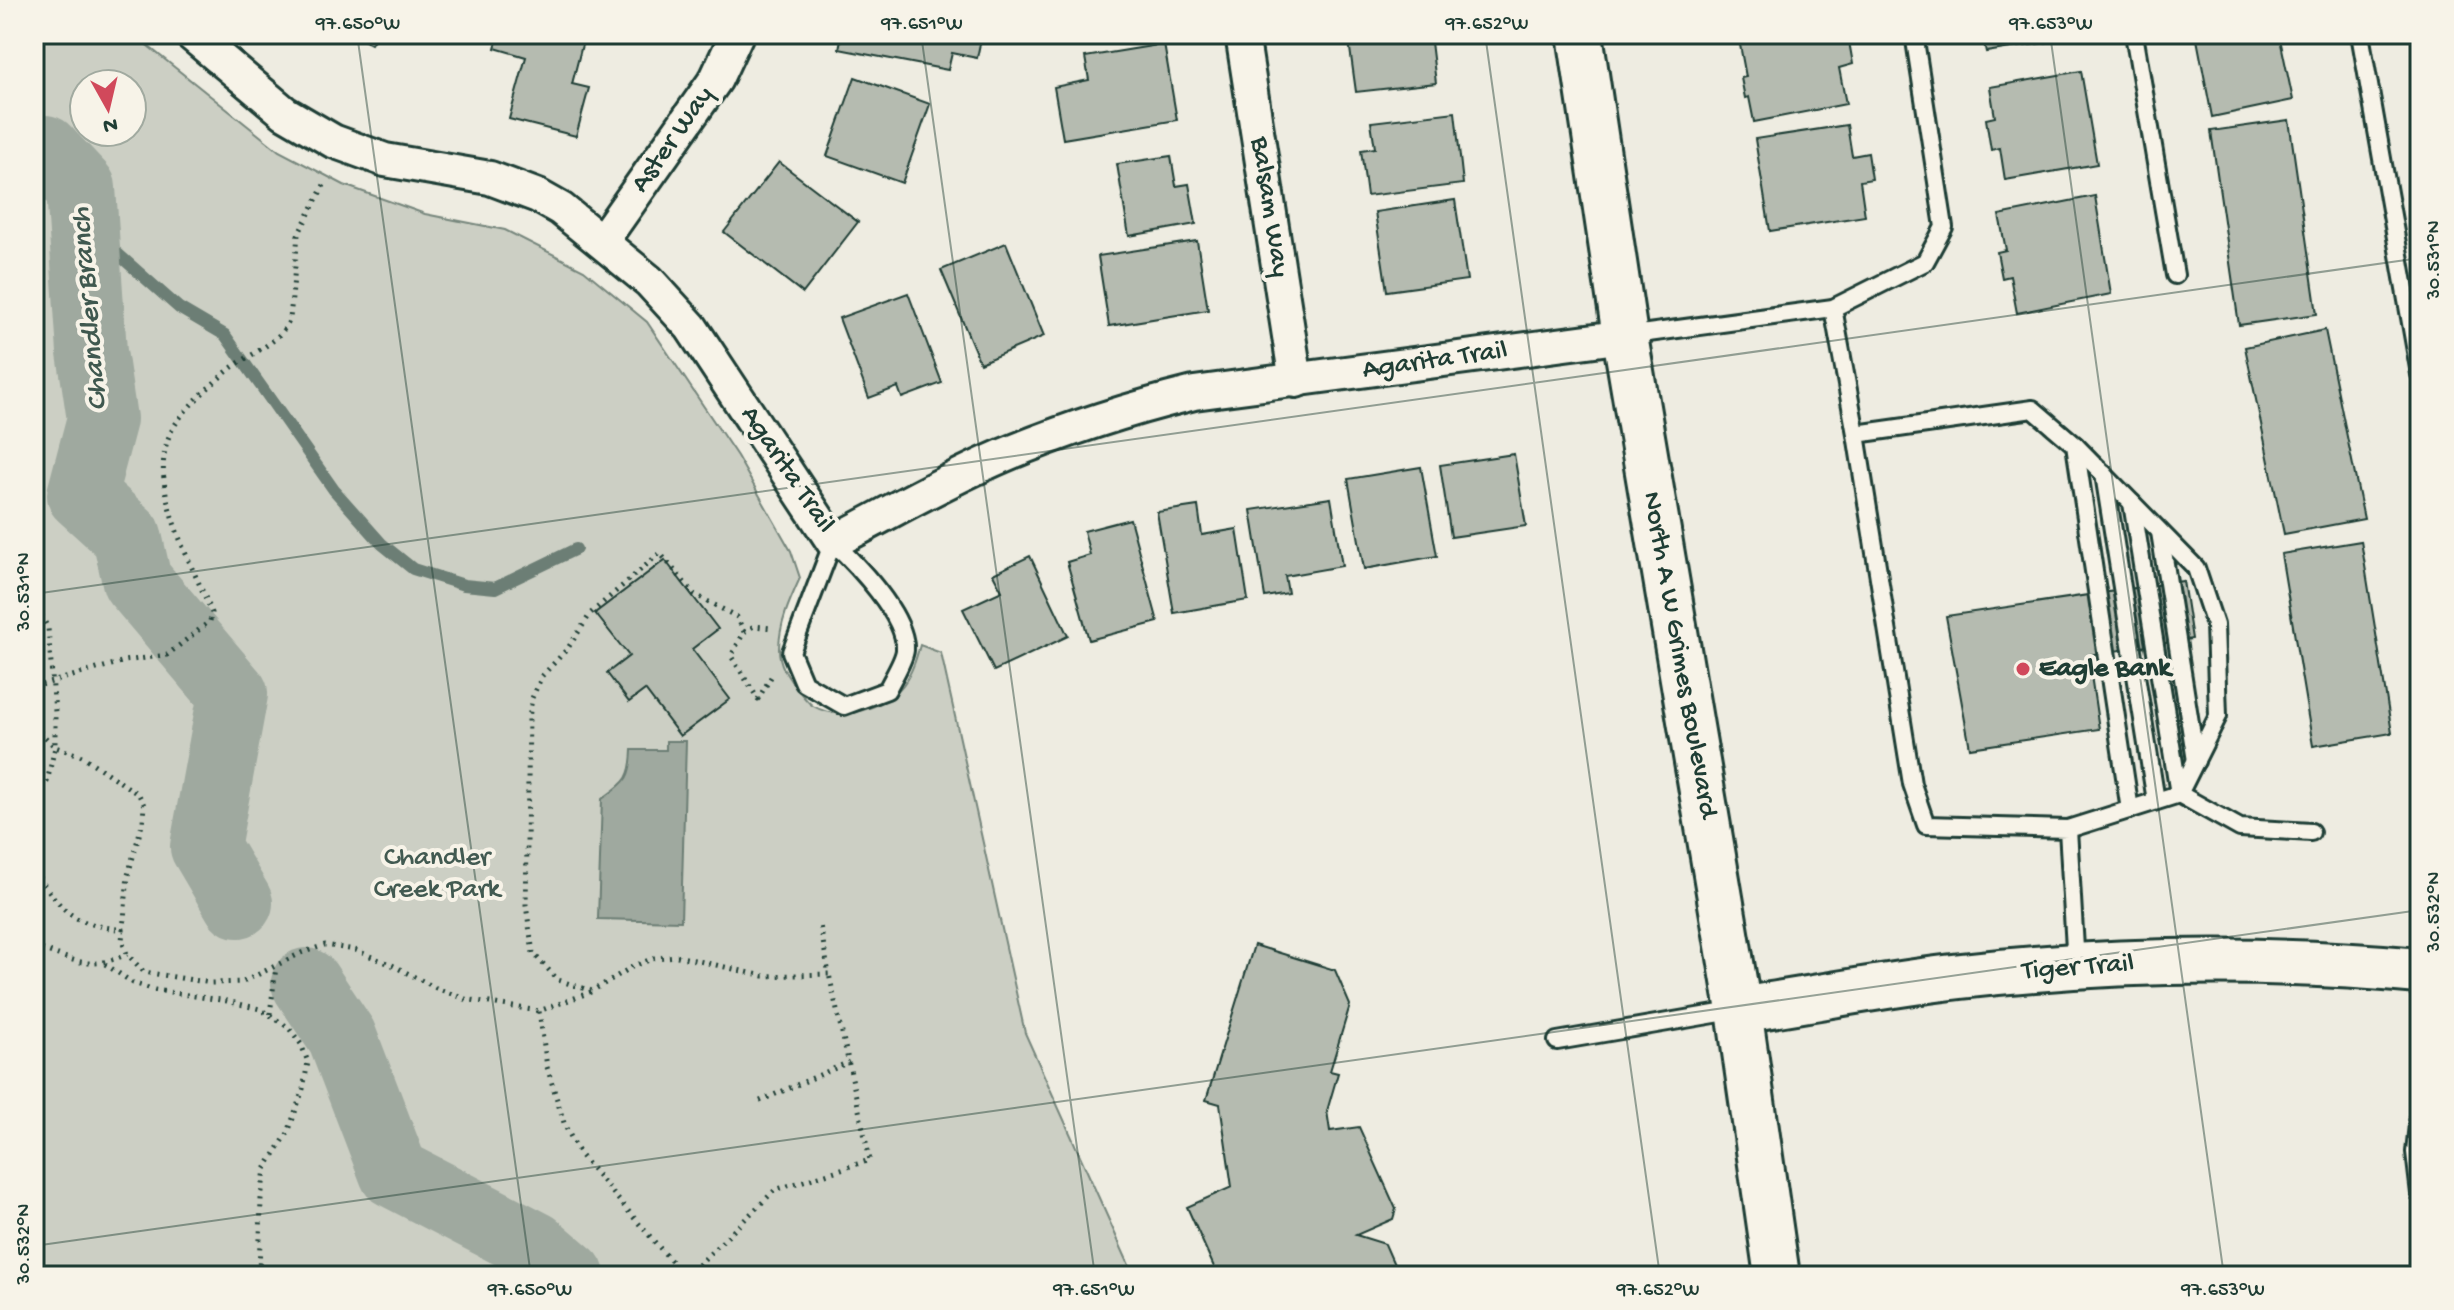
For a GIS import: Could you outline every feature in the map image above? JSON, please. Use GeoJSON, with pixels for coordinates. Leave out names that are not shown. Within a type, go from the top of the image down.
{"type":"FeatureCollection","features":[{"type":"Feature","properties":{"kind":"main road","name":"North A W Grimes Boulevard"},"geometry":{"type":"LineString","coordinates":[[1580,34],[1625,336],[1739,1010],[1777,1276]]}},
{"type":"Feature","properties":{"kind":"main road","name":"Tiger Trail"},"geometry":{"type":"LineString","coordinates":[[1739,1010],[1960,976],[2157,962],[2366,966],[2420,971]]}},
{"type":"Feature","properties":{"kind":"street","name":"Agarita Trail"},"geometry":{"type":"LineString","coordinates":[[191,34],[285,113],[333,141],[385,160],[490,178],[538,196],[561,209],[602,241],[649,281],[691,327],[833,542],[942,484],[1003,456],[1128,409],[1194,393],[1625,336]]}},
{"type":"Feature","properties":{"kind":"street","name":"Aster Way"},"geometry":{"type":"LineString","coordinates":[[602,241],[716,79],[737,34]]}},
{"type":"Feature","properties":{"kind":"street","name":"Balsam Way"},"geometry":{"type":"LineString","coordinates":[[1242,34],[1296,381]]}},
{"type":"Feature","properties":{"kind":"lane"},"geometry":{"type":"LineString","coordinates":[[1625,336],[1833,308],[1925,262],[1944,227],[1914,34]]}},
{"type":"Feature","properties":{"kind":"lane"},"geometry":{"type":"LineString","coordinates":[[2134,34],[2175,275]]}},
{"type":"Feature","properties":{"kind":"lane"},"geometry":{"type":"LineString","coordinates":[[2360,34],[2420,374]]}},
{"type":"Feature","properties":{"kind":"lane"},"geometry":{"type":"LineString","coordinates":[[1833,308],[1912,784],[1926,825],[2068,829],[2179,794],[2218,716],[2215,625],[2196,568],[2075,445],[2033,409],[1856,434]]}},
{"type":"Feature","properties":{"kind":"lane"},"geometry":{"type":"LineString","coordinates":[[2075,445],[2130,810]]}},
{"type":"Feature","properties":{"kind":"lane"},"geometry":{"type":"LineString","coordinates":[[2104,474],[2156,801]]}},
{"type":"Feature","properties":{"kind":"lane"},"geometry":{"type":"LineString","coordinates":[[2132,503],[2179,794]]}},
{"type":"Feature","properties":{"kind":"lane"},"geometry":{"type":"LineString","coordinates":[[2160,532],[2196,761]]}},
{"type":"Feature","properties":{"kind":"lane"},"geometry":{"type":"LineString","coordinates":[[833,542],[858,567],[895,615],[905,650],[887,690],[844,706],[804,683],[791,652],[833,542]]}},
{"type":"Feature","properties":{"kind":"lane"},"geometry":{"type":"LineString","coordinates":[[2179,794],[2240,828],[2311,832]]}},
{"type":"Feature","properties":{"kind":"lane"},"geometry":{"type":"LineString","coordinates":[[2068,829],[2076,968]]}},
{"type":"Feature","properties":{"kind":"lane"},"geometry":{"type":"LineString","coordinates":[[1557,1041],[1739,1010]]}},
{"type":"Feature","properties":{"kind":"lane"},"geometry":{"type":"LineString","coordinates":[[2420,1106],[2415,1152],[2420,1194]]}},
{"type":"Feature","properties":{"kind":"path"},"geometry":{"type":"LineString","coordinates":[[34,687],[125,661],[167,655],[210,621],[212,613],[166,501],[164,455],[171,432],[180,420],[230,369],[284,332],[290,319],[298,235],[325,183]]}},
{"type":"Feature","properties":{"kind":"path"},"geometry":{"type":"LineString","coordinates":[[592,991],[558,980],[533,953],[526,905],[529,718],[532,698],[542,676],[568,648],[591,613],[660,553],[694,594],[737,617],[744,632]]}},
{"type":"Feature","properties":{"kind":"path"},"geometry":{"type":"LineString","coordinates":[[34,601],[48,628],[55,747],[47,782],[34,799]]}},
{"type":"Feature","properties":{"kind":"path"},"geometry":{"type":"LineString","coordinates":[[773,628],[754,626],[744,632],[731,656],[758,699],[777,668]]}},
{"type":"Feature","properties":{"kind":"path"},"geometry":{"type":"LineString","coordinates":[[34,726],[55,747],[82,756],[139,795],[144,805],[143,821],[128,875],[122,941],[127,954],[144,972],[211,983],[243,982],[301,953],[325,945],[355,950],[465,999],[539,1011],[592,991],[654,958],[677,956],[764,976],[829,974]]}},
{"type":"Feature","properties":{"kind":"path"},"geometry":{"type":"LineString","coordinates":[[34,871],[62,909],[88,925],[124,930]]}},
{"type":"Feature","properties":{"kind":"path"},"geometry":{"type":"LineString","coordinates":[[539,1011],[547,1067],[565,1126],[581,1156],[686,1276],[775,1190],[870,1160],[820,925]]}},
{"type":"Feature","properties":{"kind":"path"},"geometry":{"type":"LineString","coordinates":[[34,947],[75,962],[105,964],[127,954]]}},
{"type":"Feature","properties":{"kind":"path"},"geometry":{"type":"LineString","coordinates":[[105,964],[133,983],[155,990],[260,1009],[288,1027],[301,1044],[308,1062],[303,1089],[288,1133],[265,1169],[259,1276]]}},
{"type":"Feature","properties":{"kind":"path"},"geometry":{"type":"LineString","coordinates":[[270,1014],[276,966]]}},
{"type":"Feature","properties":{"kind":"path"},"geometry":{"type":"LineString","coordinates":[[760,1101],[849,1062]]}},
{"type":"Feature","properties":{"kind":"green space","name":"Chandler Creek Park"},"geometry":{"type":"Polygon","coordinates":[[[34,34],[133,34],[279,151],[344,185],[425,214],[505,230],[584,270],[647,322],[737,456],[791,551],[800,578],[783,621],[779,654],[790,679],[811,704],[836,713],[874,706],[885,701],[903,685],[920,645],[941,653],[1025,1033],[1134,1276],[34,1276],[34,34]]]}},
{"type":"Feature","properties":{"kind":"shaded area"},"geometry":{"type":"Polygon","coordinates":[[[666,741],[686,741],[681,921],[598,919],[602,799],[625,779],[632,750],[666,750],[666,741]]]}},
{"type":"Feature","properties":{"kind":"building"},"geometry":{"type":"Polygon","coordinates":[[[352,34],[377,34],[371,44],[352,34]]]}},
{"type":"Feature","properties":{"kind":"building"},"geometry":{"type":"Polygon","coordinates":[[[499,34],[557,34],[583,41],[572,84],[589,88],[576,136],[509,119],[526,57],[495,48],[499,34]]]}},
{"type":"Feature","properties":{"kind":"building"},"geometry":{"type":"Polygon","coordinates":[[[842,34],[982,34],[977,58],[952,53],[948,70],[839,49],[842,34]]]}},
{"type":"Feature","properties":{"kind":"building"},"geometry":{"type":"Polygon","coordinates":[[[1066,34],[1130,34],[1067,44],[1066,34]]]}},
{"type":"Feature","properties":{"kind":"building"},"geometry":{"type":"Polygon","coordinates":[[[1348,34],[1430,34],[1436,83],[1356,92],[1348,34]]]}},
{"type":"Feature","properties":{"kind":"building"},"geometry":{"type":"Polygon","coordinates":[[[1738,34],[1848,36],[1853,64],[1839,68],[1846,104],[1754,122],[1741,78],[1746,77],[1738,34]]]}},
{"type":"Feature","properties":{"kind":"building"},"geometry":{"type":"Polygon","coordinates":[[[1982,34],[2073,34],[2073,38],[1986,52],[1982,34]]]}},
{"type":"Feature","properties":{"kind":"building"},"geometry":{"type":"Polygon","coordinates":[[[2196,34],[2279,34],[2293,100],[2212,117],[2196,34]]]}},
{"type":"Feature","properties":{"kind":"building"},"geometry":{"type":"Polygon","coordinates":[[[1164,44],[1177,120],[1063,139],[1054,87],[1089,80],[1085,57],[1164,44]]]}},
{"type":"Feature","properties":{"kind":"building"},"geometry":{"type":"Polygon","coordinates":[[[2081,71],[2097,164],[2005,180],[2000,148],[1991,150],[1986,119],[1995,117],[1990,87],[2081,71]]]}},
{"type":"Feature","properties":{"kind":"building"},"geometry":{"type":"Polygon","coordinates":[[[855,77],[930,104],[902,183],[827,156],[855,77]]]}},
{"type":"Feature","properties":{"kind":"building"},"geometry":{"type":"Polygon","coordinates":[[[1455,112],[1463,184],[1367,196],[1361,150],[1375,148],[1371,122],[1455,112]]]}},
{"type":"Feature","properties":{"kind":"building"},"geometry":{"type":"Polygon","coordinates":[[[2289,120],[2317,314],[2239,325],[2211,131],[2289,120]]]}},
{"type":"Feature","properties":{"kind":"building"},"geometry":{"type":"Polygon","coordinates":[[[1847,125],[1852,156],[1868,153],[1872,179],[1860,181],[1865,216],[1770,231],[1755,139],[1847,125]]]}},
{"type":"Feature","properties":{"kind":"building"},"geometry":{"type":"Polygon","coordinates":[[[1171,156],[1176,186],[1189,184],[1196,224],[1129,236],[1117,164],[1171,156]]]}},
{"type":"Feature","properties":{"kind":"building"},"geometry":{"type":"Polygon","coordinates":[[[779,162],[858,222],[803,293],[724,232],[779,162]]]}},
{"type":"Feature","properties":{"kind":"building"},"geometry":{"type":"Polygon","coordinates":[[[2095,196],[2111,294],[2017,313],[2010,276],[2002,278],[1997,252],[2006,250],[1999,215],[2095,196]]]}},
{"type":"Feature","properties":{"kind":"building"},"geometry":{"type":"Polygon","coordinates":[[[1455,200],[1467,280],[1387,291],[1375,212],[1455,200]]]}},
{"type":"Feature","properties":{"kind":"building"},"geometry":{"type":"Polygon","coordinates":[[[1197,241],[1208,310],[1109,326],[1098,256],[1197,241]]]}},
{"type":"Feature","properties":{"kind":"building"},"geometry":{"type":"Polygon","coordinates":[[[1006,243],[1044,336],[980,363],[941,270],[1006,243]]]}},
{"type":"Feature","properties":{"kind":"building"},"geometry":{"type":"Polygon","coordinates":[[[908,293],[942,383],[902,398],[898,387],[869,398],[839,318],[908,293]]]}},
{"type":"Feature","properties":{"kind":"building"},"geometry":{"type":"Polygon","coordinates":[[[2325,330],[2364,519],[2284,534],[2245,347],[2325,330]]]}},
{"type":"Feature","properties":{"kind":"building"},"geometry":{"type":"Polygon","coordinates":[[[1514,454],[1526,526],[1451,537],[1440,465],[1514,454]]]}},
{"type":"Feature","properties":{"kind":"building"},"geometry":{"type":"Polygon","coordinates":[[[1421,467],[1437,556],[1364,569],[1348,479],[1421,467]]]}},
{"type":"Feature","properties":{"kind":"building"},"geometry":{"type":"Polygon","coordinates":[[[1331,498],[1342,566],[1285,576],[1288,593],[1265,597],[1251,510],[1331,498]]]}},
{"type":"Feature","properties":{"kind":"building"},"geometry":{"type":"Polygon","coordinates":[[[1198,506],[1202,535],[1237,529],[1248,600],[1174,613],[1157,512],[1198,506]]]}},
{"type":"Feature","properties":{"kind":"building"},"geometry":{"type":"Polygon","coordinates":[[[1130,519],[1158,622],[1089,640],[1067,562],[1090,555],[1084,531],[1130,519]]]}},
{"type":"Feature","properties":{"kind":"building"},"geometry":{"type":"Polygon","coordinates":[[[2361,541],[2392,733],[2313,746],[2281,554],[2361,541]]]}},
{"type":"Feature","properties":{"kind":"building"},"geometry":{"type":"Polygon","coordinates":[[[1030,556],[1068,636],[994,671],[963,609],[1002,591],[993,574],[1030,556]]]}},
{"type":"Feature","properties":{"kind":"building"},"geometry":{"type":"Polygon","coordinates":[[[665,560],[718,629],[692,649],[730,699],[680,736],[645,690],[629,702],[607,673],[629,656],[595,613],[665,560]]]}},
{"type":"Feature","properties":{"kind":"building","name":"Eagle Bank"},"geometry":{"type":"Polygon","coordinates":[[[2183,581],[2192,639],[2088,655],[2099,729],[1970,748],[1946,616],[2183,581]]]}},
{"type":"Feature","properties":{"kind":"building"},"geometry":{"type":"Polygon","coordinates":[[[1254,945],[1335,970],[1350,1005],[1330,1071],[1338,1073],[1327,1111],[1330,1131],[1359,1127],[1396,1209],[1393,1219],[1356,1235],[1385,1244],[1399,1276],[1218,1276],[1187,1207],[1232,1187],[1220,1104],[1206,1100],[1254,945]]]}},
{"type":"Feature","properties":{"kind":"waterway","name":"Chandler Branch"},"geometry":{"type":"LineString","coordinates":[[34,154],[45,150],[81,188],[92,352],[102,419],[82,495],[127,536],[137,581],[233,694],[205,847],[238,903]]}},
{"type":"Feature","properties":{"kind":"waterway"},"geometry":{"type":"LineString","coordinates":[[83,223],[179,308],[225,335],[334,490],[382,544],[413,569],[464,585],[495,588],[576,549]]}},
{"type":"Feature","properties":{"kind":"waterway","name":"Chandler Branch"},"geometry":{"type":"LineString","coordinates":[[306,983],[342,1037],[394,1173],[535,1246],[570,1276]]}},
{"type":"Feature","properties":{"kind":"place","name":"Eagle Bank"},"geometry":{"type":"Point","coordinates":[2023,669]}}]}
